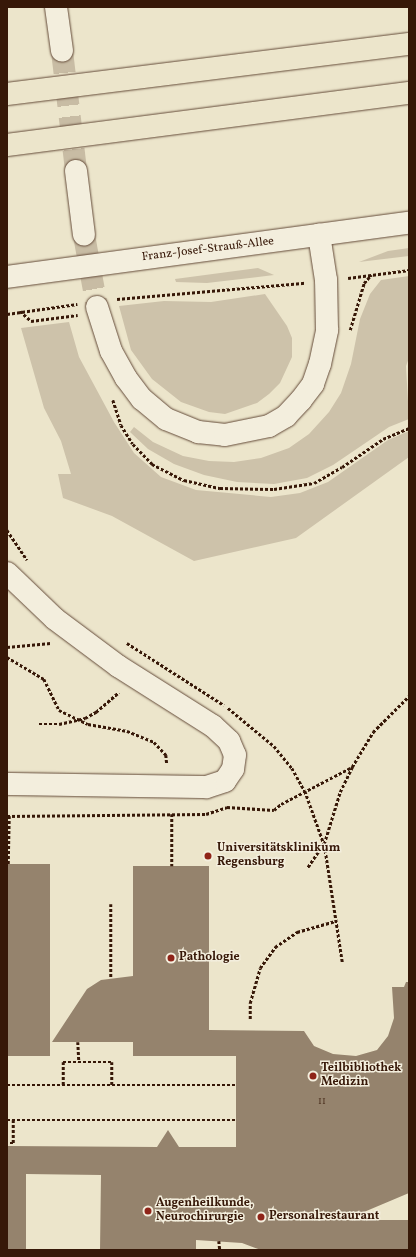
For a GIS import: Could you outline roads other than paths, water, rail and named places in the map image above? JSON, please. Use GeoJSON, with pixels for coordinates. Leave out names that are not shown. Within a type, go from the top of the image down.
{"type":"FeatureCollection","features":[{"type":"Feature","properties":{"kind":"highway"},"geometry":{"type":"LineString","coordinates":[[7,94],[409,44]]}},
{"type":"Feature","properties":{"kind":"highway"},"geometry":{"type":"LineString","coordinates":[[7,145],[409,93]]}},
{"type":"Feature","properties":{"kind":"street"},"geometry":{"type":"LineString","coordinates":[[56,7],[62,52]]}},
{"type":"Feature","properties":{"kind":"street"},"geometry":{"type":"LineString","coordinates":[[76,171],[84,235]]}},
{"type":"Feature","properties":{"kind":"street","name":"Franz-Josef-Strauß-Allee"},"geometry":{"type":"LineString","coordinates":[[7,277],[409,224]]}},
{"type":"Feature","properties":{"kind":"street"},"geometry":{"type":"LineString","coordinates":[[97,306],[111,352],[126,378],[142,399],[166,419],[198,432],[225,435],[269,426],[286,416],[313,384],[320,364],[327,330],[326,280],[320,235]]}},
{"type":"Feature","properties":{"kind":"street"},"geometry":{"type":"LineString","coordinates":[[7,573],[40,606],[83,640],[135,676],[213,726],[229,741],[235,755],[233,769],[225,781],[206,787],[169,788],[7,784]]}},
{"type":"Feature","properties":{"kind":"tunnel"},"geometry":{"type":"LineString","coordinates":[[62,51],[76,171]]}},
{"type":"Feature","properties":{"kind":"tunnel"},"geometry":{"type":"LineString","coordinates":[[84,235],[97,307]]}},
{"type":"Feature","properties":{"kind":"place","name":"Universitätsklinikum Regensburg"},"geometry":{"type":"Point","coordinates":[208,856]}},
{"type":"Feature","properties":{"kind":"place","name":"Pathologie"},"geometry":{"type":"Point","coordinates":[171,958]}},
{"type":"Feature","properties":{"kind":"place","name":"Teilbibliothek Medizin"},"geometry":{"type":"Point","coordinates":[313,1076]}},
{"type":"Feature","properties":{"kind":"place","name":"Augenheilkunde, Neurochirurgie"},"geometry":{"type":"Point","coordinates":[148,1211]}},
{"type":"Feature","properties":{"kind":"place","name":"Personalrestaurant"},"geometry":{"type":"Point","coordinates":[261,1217]}}]}
